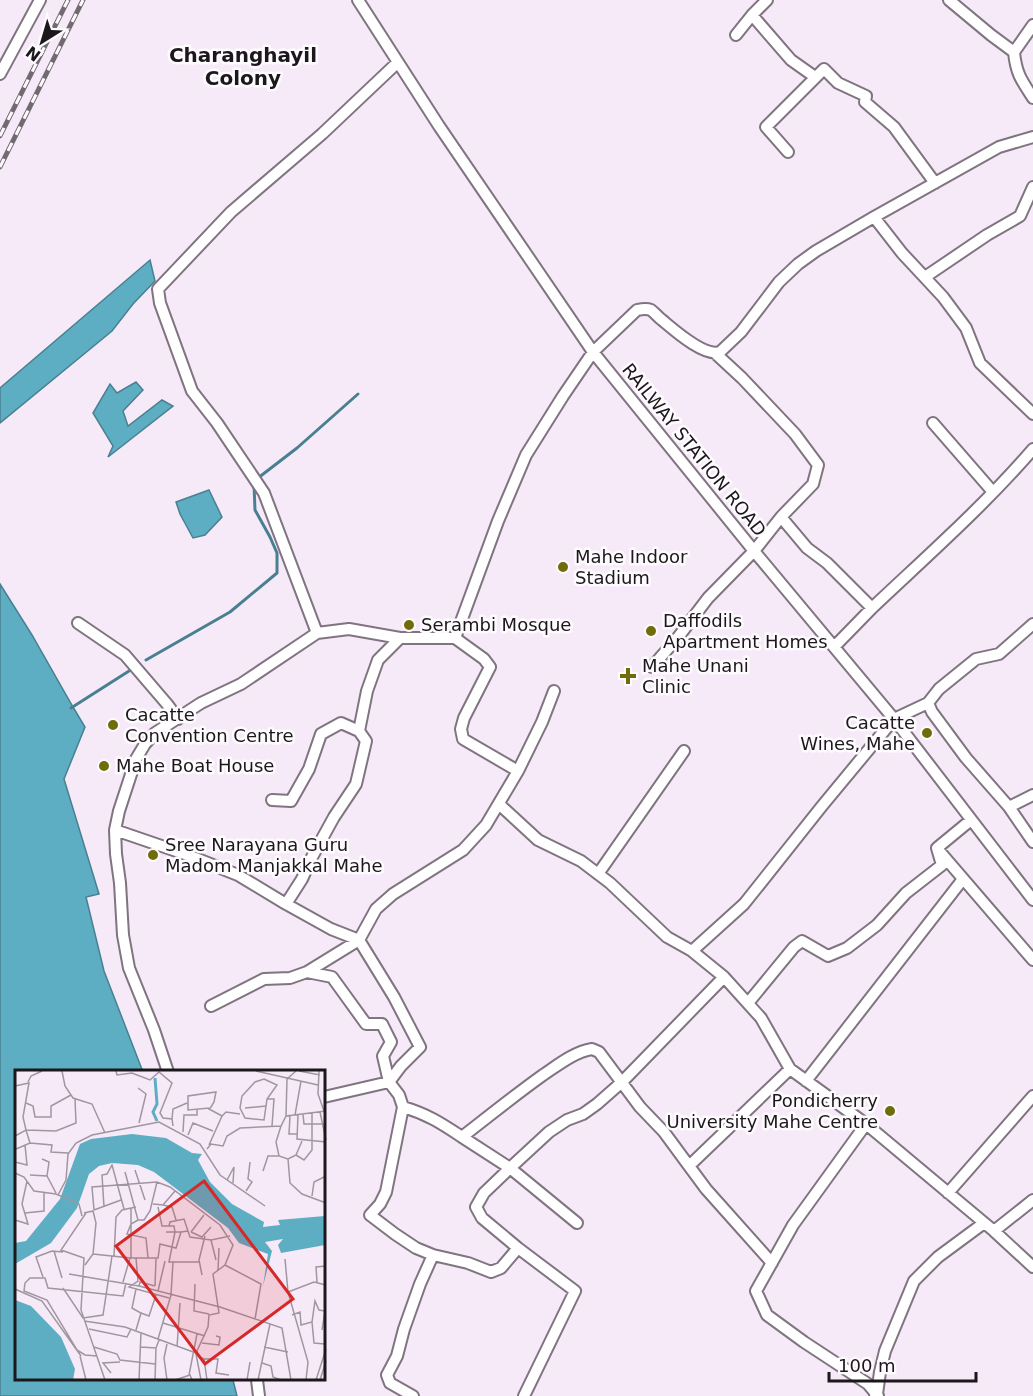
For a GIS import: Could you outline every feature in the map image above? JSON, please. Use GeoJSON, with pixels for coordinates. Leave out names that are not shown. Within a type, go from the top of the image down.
{"type":"FeatureCollection","features":[{"type":"Feature","properties":{"kind":"street"},"geometry":{"type":"LineString","coordinates":[[0,74],[40,0]]}},
{"type":"Feature","properties":{"kind":"street","name":"RAILWAY STATION ROAD"},"geometry":{"type":"LineString","coordinates":[[358,0],[397,63],[593,352],[894,719],[1033,900]]}},
{"type":"Feature","properties":{"kind":"street"},"geometry":{"type":"LineString","coordinates":[[736,35],[767,0]]}},
{"type":"Feature","properties":{"kind":"street"},"geometry":{"type":"LineString","coordinates":[[950,0],[991,36],[1014,52]]}},
{"type":"Feature","properties":{"kind":"street"},"geometry":{"type":"LineString","coordinates":[[752,15],[791,60],[815,77]]}},
{"type":"Feature","properties":{"kind":"street"},"geometry":{"type":"LineString","coordinates":[[1033,25],[1014,52],[1016,68],[1033,98]]}},
{"type":"Feature","properties":{"kind":"street"},"geometry":{"type":"LineString","coordinates":[[317,633],[264,493],[217,423],[192,391],[160,303],[158,289],[231,212],[322,134],[397,63]]}},
{"type":"Feature","properties":{"kind":"street"},"geometry":{"type":"LineString","coordinates":[[788,152],[766,127],[824,69],[838,83],[866,96],[865,102],[894,127],[935,183]]}},
{"type":"Feature","properties":{"kind":"street"},"geometry":{"type":"LineString","coordinates":[[715,353],[726,348],[741,332],[779,282],[798,264],[874,217],[999,147],[1033,136]]}},
{"type":"Feature","properties":{"kind":"street"},"geometry":{"type":"LineString","coordinates":[[925,277],[987,235],[1020,216],[1033,187]]}},
{"type":"Feature","properties":{"kind":"street"},"geometry":{"type":"LineString","coordinates":[[874,217],[902,253],[943,297],[966,328],[980,363],[1033,414]]}},
{"type":"Feature","properties":{"kind":"street"},"geometry":{"type":"LineString","coordinates":[[455,638],[498,521],[526,455],[593,352],[637,310],[645,308],[699,347],[715,353],[795,434],[818,465],[813,484],[781,517],[754,551],[708,598],[680,636],[652,667]]}},
{"type":"Feature","properties":{"kind":"street"},"geometry":{"type":"LineString","coordinates":[[933,423],[993,492]]}},
{"type":"Feature","properties":{"kind":"street"},"geometry":{"type":"LineString","coordinates":[[834,647],[1008,478],[1033,449]]}},
{"type":"Feature","properties":{"kind":"street"},"geometry":{"type":"LineString","coordinates":[[781,517],[807,548],[827,563],[872,608]]}},
{"type":"Feature","properties":{"kind":"street"},"geometry":{"type":"LineString","coordinates":[[78,623],[125,655],[178,719]]}},
{"type":"Feature","properties":{"kind":"street"},"geometry":{"type":"LineString","coordinates":[[692,951],[744,904],[894,719],[928,703],[939,689],[976,659],[999,654],[1033,624]]}},
{"type":"Feature","properties":{"kind":"street"},"geometry":{"type":"LineString","coordinates":[[167,1070],[129,968],[123,935],[116,854],[119,811],[136,759],[155,733],[201,703],[241,684],[317,633],[350,629],[400,639],[455,638],[484,659],[490,667],[464,718],[461,729],[463,739],[518,771]]}},
{"type":"Feature","properties":{"kind":"street"},"geometry":{"type":"LineString","coordinates":[[359,731],[378,660],[400,639]]}},
{"type":"Feature","properties":{"kind":"street"},"geometry":{"type":"LineString","coordinates":[[211,1006],[264,979],[290,978],[307,972],[359,940],[376,909],[393,894],[463,850],[486,825],[500,805],[542,722],[554,692]]}},
{"type":"Feature","properties":{"kind":"street"},"geometry":{"type":"LineString","coordinates":[[928,703],[932,712],[966,758],[1009,807],[1033,842]]}},
{"type":"Feature","properties":{"kind":"street"},"geometry":{"type":"LineString","coordinates":[[272,800],[291,801],[309,769],[321,734],[340,723],[359,731],[366,741],[356,784],[334,816],[302,879],[286,904]]}},
{"type":"Feature","properties":{"kind":"street"},"geometry":{"type":"LineString","coordinates":[[598,874],[684,751]]}},
{"type":"Feature","properties":{"kind":"street"},"geometry":{"type":"LineString","coordinates":[[1009,807],[1033,795]]}},
{"type":"Feature","properties":{"kind":"street"},"geometry":{"type":"LineString","coordinates":[[500,805],[538,840],[581,861],[610,883],[667,937],[692,951],[724,977],[761,1018],[790,1069],[866,1124],[1033,1267]]}},
{"type":"Feature","properties":{"kind":"street"},"geometry":{"type":"LineString","coordinates":[[937,848],[971,820]]}},
{"type":"Feature","properties":{"kind":"street"},"geometry":{"type":"LineString","coordinates":[[116,830],[238,875],[331,929],[359,940],[394,997],[420,1047],[389,1082],[326,1097]]}},
{"type":"Feature","properties":{"kind":"street"},"geometry":{"type":"LineString","coordinates":[[937,848],[1033,960]]}},
{"type":"Feature","properties":{"kind":"street"},"geometry":{"type":"LineString","coordinates":[[748,1003],[794,946],[802,941],[828,956],[847,948],[877,925],[906,893],[942,865],[937,848]]}},
{"type":"Feature","properties":{"kind":"street"},"geometry":{"type":"LineString","coordinates":[[806,1081],[963,879]]}},
{"type":"Feature","properties":{"kind":"street"},"geometry":{"type":"LineString","coordinates":[[307,972],[332,977],[366,1024],[382,1024],[391,1042],[383,1056],[389,1082],[399,1095],[403,1107],[386,1192],[380,1204],[370,1215],[416,1248],[491,1272],[501,1268],[518,1248]]}},
{"type":"Feature","properties":{"kind":"street"},"geometry":{"type":"LineString","coordinates":[[524,1396],[575,1292],[482,1218],[477,1207],[484,1193],[549,1132],[567,1120],[584,1114],[622,1082],[724,977]]}},
{"type":"Feature","properties":{"kind":"street"},"geometry":{"type":"LineString","coordinates":[[462,1137],[550,1070],[572,1056],[592,1049],[599,1052],[640,1107],[664,1132],[713,1198],[772,1263]]}},
{"type":"Feature","properties":{"kind":"street"},"geometry":{"type":"LineString","coordinates":[[689,1166],[790,1069]]}},
{"type":"Feature","properties":{"kind":"street"},"geometry":{"type":"LineString","coordinates":[[948,1193],[1033,1096]]}},
{"type":"Feature","properties":{"kind":"street"},"geometry":{"type":"LineString","coordinates":[[403,1107],[419,1111],[437,1120],[510,1168],[577,1223]]}},
{"type":"Feature","properties":{"kind":"street"},"geometry":{"type":"LineString","coordinates":[[866,1124],[793,1226],[756,1291],[767,1315],[868,1384],[877,1395]]}},
{"type":"Feature","properties":{"kind":"street"},"geometry":{"type":"LineString","coordinates":[[994,1232],[1033,1200]]}},
{"type":"Feature","properties":{"kind":"street"},"geometry":{"type":"LineString","coordinates":[[877,1395],[885,1352],[914,1281],[938,1257],[984,1223]]}},
{"type":"Feature","properties":{"kind":"street"},"geometry":{"type":"LineString","coordinates":[[413,1396],[390,1383],[387,1375],[397,1356],[404,1329],[432,1255]]}},
{"type":"Feature","properties":{"kind":"street"},"geometry":{"type":"LineString","coordinates":[[257,1381],[259,1396]]}},
{"type":"Feature","properties":{"kind":"water"},"geometry":{"type":"Polygon","coordinates":[[[150,260],[155,281],[112,331],[0,423],[0,388],[150,260]]]}},
{"type":"Feature","properties":{"kind":"water"},"geometry":{"type":"Polygon","coordinates":[[[136,382],[143,390],[123,411],[128,426],[162,400],[173,406],[108,457],[113,446],[93,413],[110,384],[117,393],[136,382]]]}},
{"type":"Feature","properties":{"kind":"water"},"geometry":{"type":"Polygon","coordinates":[[[209,490],[222,517],[205,535],[193,538],[176,502],[209,490]]]}},
{"type":"Feature","properties":{"kind":"water"},"geometry":{"type":"Polygon","coordinates":[[[0,584],[85,727],[64,779],[99,894],[86,897],[104,971],[142,1070],[15,1070],[15,1381],[233,1381],[237,1396],[0,1396],[0,584]]]}},
{"type":"Feature","properties":{"kind":"waterway"},"geometry":{"type":"LineString","coordinates":[[258,478],[297,448],[358,394]]}},
{"type":"Feature","properties":{"kind":"waterway"},"geometry":{"type":"LineString","coordinates":[[146,660],[230,612],[277,573],[277,553],[255,510],[254,485]]}},
{"type":"Feature","properties":{"kind":"waterway"},"geometry":{"type":"LineString","coordinates":[[71,708],[129,671]]}},
{"type":"Feature","properties":{"kind":"railway"},"geometry":{"type":"LineString","coordinates":[[0,136],[68,0]]}},
{"type":"Feature","properties":{"kind":"railway"},"geometry":{"type":"LineString","coordinates":[[0,167],[83,0]]}},
{"type":"Feature","properties":{"kind":"place","name":"Mahe Indoor Stadium"},"geometry":{"type":"Point","coordinates":[563,567]}},
{"type":"Feature","properties":{"kind":"place","name":"Serambi Mosque"},"geometry":{"type":"Point","coordinates":[409,625]}},
{"type":"Feature","properties":{"kind":"place","name":"Daffodils Apartment Homes"},"geometry":{"type":"Point","coordinates":[651,631]}},
{"type":"Feature","properties":{"kind":"place","name":"Mahe Unani Clinic"},"geometry":{"type":"Point","coordinates":[628,676]}},
{"type":"Feature","properties":{"kind":"place","name":"Cacatte Convention Centre"},"geometry":{"type":"Point","coordinates":[113,725]}},
{"type":"Feature","properties":{"kind":"place","name":"Cacatte Wines, Mahe"},"geometry":{"type":"Point","coordinates":[927,733]}},
{"type":"Feature","properties":{"kind":"place","name":"Mahe Boat House"},"geometry":{"type":"Point","coordinates":[104,766]}},
{"type":"Feature","properties":{"kind":"place","name":"Sree Narayana Guru Madom Manjakkal Mahe"},"geometry":{"type":"Point","coordinates":[153,855]}},
{"type":"Feature","properties":{"kind":"place","name":"Pondicherry University Mahe Centre"},"geometry":{"type":"Point","coordinates":[890,1111]}},
{"type":"Feature","properties":{"kind":"district","name":"Charanghayil Colony"},"geometry":{"type":"Point","coordinates":[243,66]}}]}
